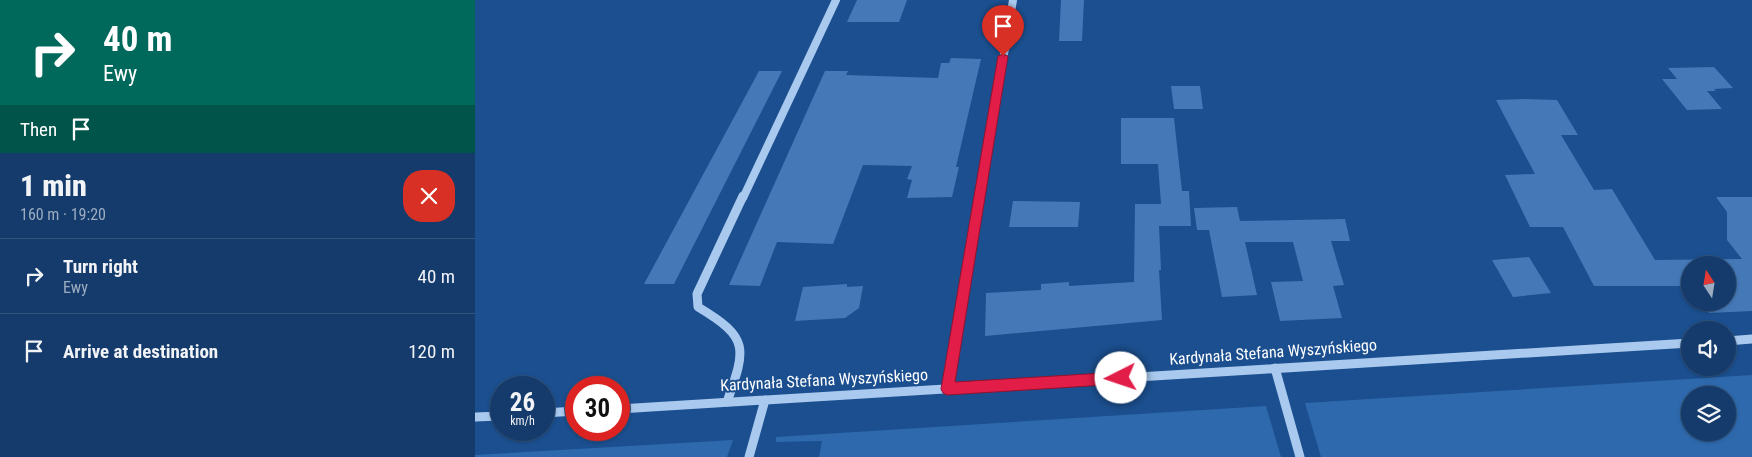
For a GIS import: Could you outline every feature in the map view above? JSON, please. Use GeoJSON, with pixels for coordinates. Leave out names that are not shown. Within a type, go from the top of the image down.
{"type":"FeatureCollection","features":[{"type":"Feature","properties":{"kind":"street"},"geometry":{"type":"LineString","coordinates":[[727,402],[741,360],[742,349],[735,333],[698,306],[697,294],[836,0]]}},
{"type":"Feature","properties":{"kind":"street"},"geometry":{"type":"LineString","coordinates":[[947,389],[1013,0]]}},
{"type":"Feature","properties":{"kind":"street"},"geometry":{"type":"LineString","coordinates":[[1736,340],[1752,339]]}},
{"type":"Feature","properties":{"kind":"street","name":"Kardynała Stefana Wyszyńskiego"},"geometry":{"type":"LineString","coordinates":[[630,408],[1681,344]]}},
{"type":"Feature","properties":{"kind":"street"},"geometry":{"type":"LineString","coordinates":[[1275,368],[1300,457]]}},
{"type":"Feature","properties":{"kind":"street"},"geometry":{"type":"LineString","coordinates":[[749,457],[765,400]]}},
{"type":"Feature","properties":{"kind":"street"},"geometry":{"type":"LineString","coordinates":[[475,417],[490,416]]}},
{"type":"Feature","properties":{"kind":"shaded area"},"geometry":{"type":"Polygon","coordinates":[[[1752,375],[1752,457],[1321,457],[1305,403],[1752,375]]]}},
{"type":"Feature","properties":{"kind":"shaded area"},"geometry":{"type":"Polygon","coordinates":[[[1266,406],[1281,457],[819,457],[822,441],[776,442],[776,437],[1266,406]]]}},
{"type":"Feature","properties":{"kind":"shaded area"},"geometry":{"type":"Polygon","coordinates":[[[733,440],[727,457],[475,457],[475,455],[733,440]]]}},
{"type":"Feature","properties":{"kind":"building"},"geometry":{"type":"Polygon","coordinates":[[[857,0],[907,0],[899,22],[847,22],[857,0]]]}},
{"type":"Feature","properties":{"kind":"building"},"geometry":{"type":"Polygon","coordinates":[[[1061,0],[1084,0],[1082,41],[1059,41],[1061,0]]]}},
{"type":"Feature","properties":{"kind":"building"},"geometry":{"type":"Polygon","coordinates":[[[951,58],[981,59],[956,167],[959,167],[952,197],[907,198],[912,180],[907,179],[912,166],[863,165],[833,244],[777,242],[760,286],[729,285],[825,71],[848,71],[846,75],[938,78],[941,63],[949,63],[951,58]]]}},
{"type":"Feature","properties":{"kind":"building"},"geometry":{"type":"Polygon","coordinates":[[[1714,67],[1733,88],[1707,91],[1722,109],[1687,110],[1662,79],[1677,79],[1668,68],[1714,67]]]}},
{"type":"Feature","properties":{"kind":"building"},"geometry":{"type":"Polygon","coordinates":[[[759,71],[782,71],[674,284],[644,284],[759,71]]]}},
{"type":"Feature","properties":{"kind":"building"},"geometry":{"type":"Polygon","coordinates":[[[1171,86],[1200,86],[1203,109],[1174,109],[1171,86]]]}},
{"type":"Feature","properties":{"kind":"building"},"geometry":{"type":"Polygon","coordinates":[[[1496,100],[1557,100],[1578,135],[1561,135],[1594,190],[1612,189],[1655,260],[1681,260],[1681,286],[1594,286],[1563,227],[1530,227],[1505,175],[1535,174],[1496,100]]]}},
{"type":"Feature","properties":{"kind":"building"},"geometry":{"type":"Polygon","coordinates":[[[1121,118],[1174,118],[1182,191],[1189,191],[1191,226],[1159,226],[1162,320],[985,336],[986,293],[1041,290],[1041,284],[1069,282],[1069,286],[1134,282],[1135,204],[1161,204],[1158,164],[1121,164],[1121,118]]]}},
{"type":"Feature","properties":{"kind":"building"},"geometry":{"type":"Polygon","coordinates":[[[1716,197],[1752,197],[1752,311],[1709,313],[1708,311],[1736,311],[1736,259],[1742,259],[1727,240],[1727,212],[1716,197]]]}},
{"type":"Feature","properties":{"kind":"building"},"geometry":{"type":"Polygon","coordinates":[[[1013,201],[1080,202],[1078,227],[1009,227],[1013,201]]]}},
{"type":"Feature","properties":{"kind":"building"},"geometry":{"type":"Polygon","coordinates":[[[1237,207],[1240,221],[1345,219],[1350,241],[1331,241],[1344,285],[1333,286],[1342,318],[1280,321],[1271,282],[1303,281],[1293,242],[1245,242],[1257,295],[1222,297],[1209,230],[1197,230],[1194,208],[1237,207]]]}},
{"type":"Feature","properties":{"kind":"building"},"geometry":{"type":"Polygon","coordinates":[[[1529,257],[1551,293],[1513,297],[1492,260],[1529,257]]]}},
{"type":"Feature","properties":{"kind":"building"},"geometry":{"type":"Polygon","coordinates":[[[847,284],[847,287],[863,286],[859,308],[845,318],[795,321],[803,287],[847,284]]]}},
{"type":"Feature","properties":{"kind":"route"},"geometry":{"type":"LineString","coordinates":[[1003,56],[947,389],[1121,378]]}}]}
